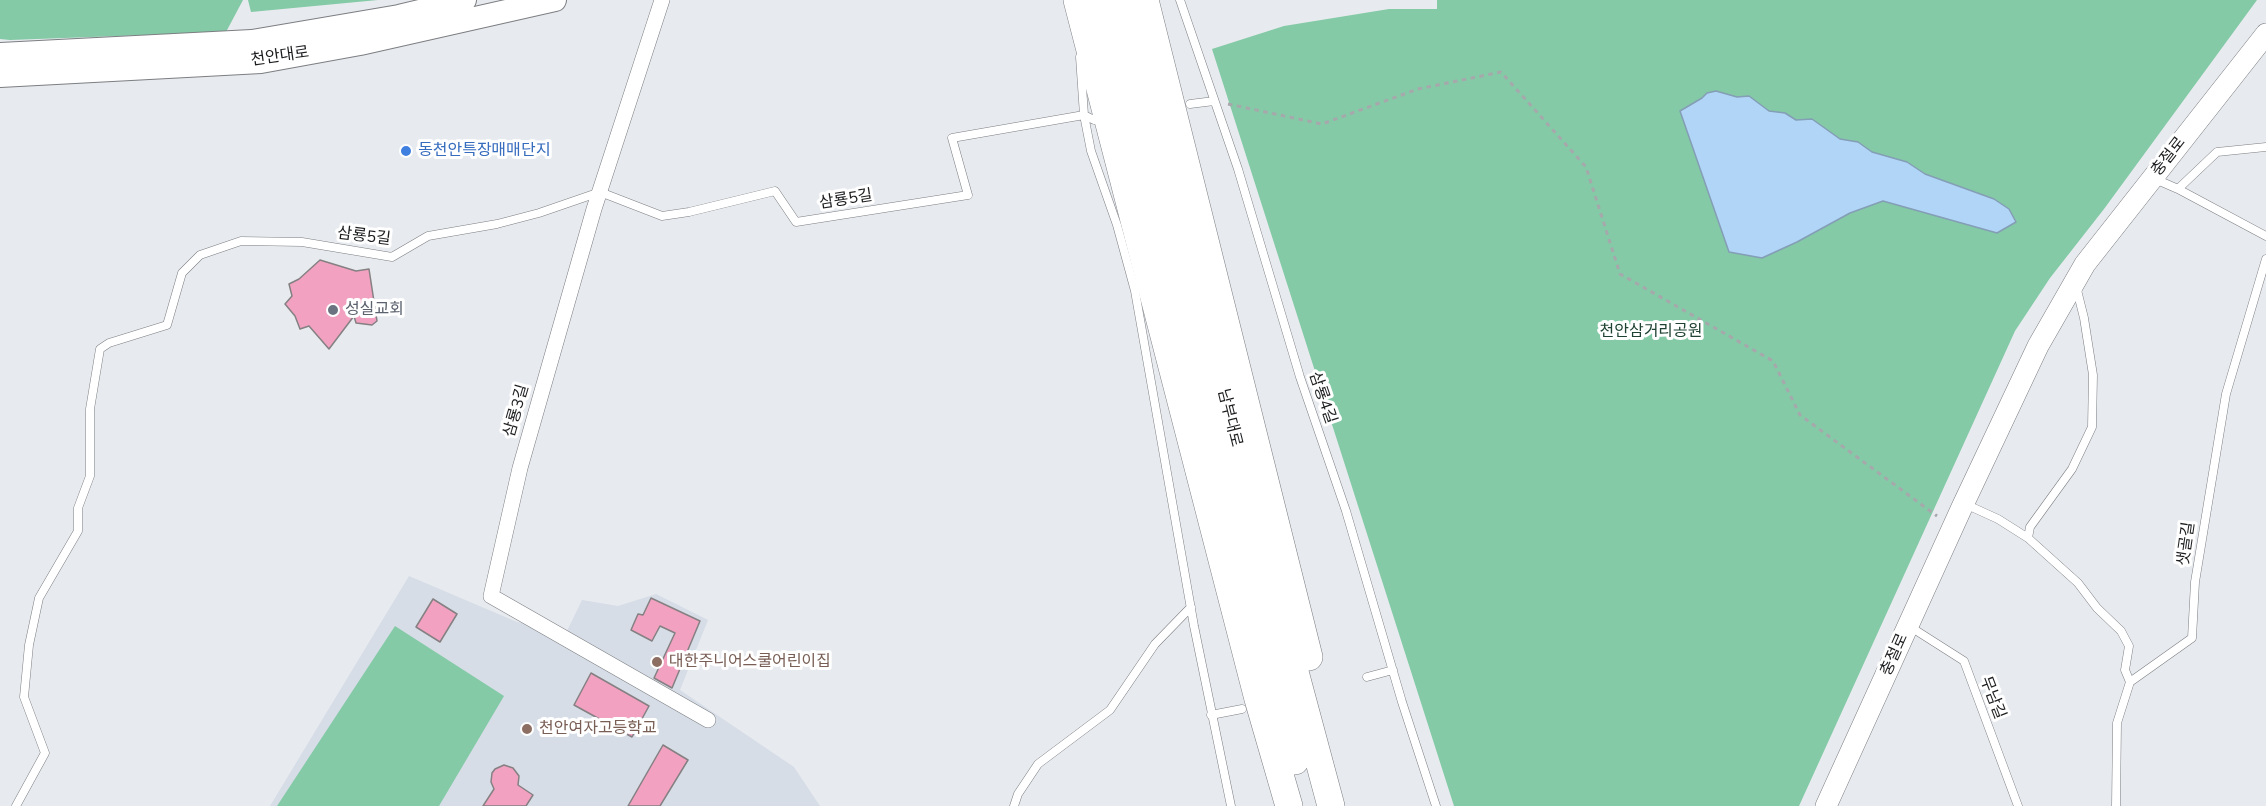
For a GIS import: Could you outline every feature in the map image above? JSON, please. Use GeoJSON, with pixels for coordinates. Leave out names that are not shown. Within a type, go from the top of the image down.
{"type":"FeatureCollection","features":[{"type":"Feature","properties":{"kind":"highway"},"geometry":{"type":"LineString","coordinates":[[1101,0],[1120,31],[1140,1]]}},
{"type":"Feature","properties":{"kind":"highway"},"geometry":{"type":"LineString","coordinates":[[1140,1],[1348,806]]}},
{"type":"Feature","properties":{"kind":"highway"},"geometry":{"type":"LineString","coordinates":[[1078,6],[1244,645],[1290,806]]}},
{"type":"Feature","properties":{"kind":"highway","name":"남부대로"},"geometry":{"type":"LineString","coordinates":[[1120,31],[1306,806]]}},
{"type":"Feature","properties":{"kind":"highway","name":"남부대로"},"geometry":{"type":"LineString","coordinates":[[1120,31],[1331,806]]}},
{"type":"Feature","properties":{"kind":"main road","name":"천안대로"},"geometry":{"type":"LineString","coordinates":[[0,54],[252,41],[399,16],[465,0]]}},
{"type":"Feature","properties":{"kind":"main road","name":"천안대로"},"geometry":{"type":"LineString","coordinates":[[0,76],[261,62],[360,44],[555,0]]}},
{"type":"Feature","properties":{"kind":"street","name":"삼룡3길"},"geometry":{"type":"LineString","coordinates":[[662,0],[600,192],[520,468],[491,596],[708,720]]}},
{"type":"Feature","properties":{"kind":"street","name":"충절로"},"geometry":{"type":"LineString","coordinates":[[1826,806],[2038,346],[2085,264],[2266,34]]}},
{"type":"Feature","properties":{"kind":"lane","name":"삼룡4길"},"geometry":{"type":"LineString","coordinates":[[1180,0],[1238,169],[1300,377],[1346,511],[1436,806]]}},
{"type":"Feature","properties":{"kind":"lane"},"geometry":{"type":"LineString","coordinates":[[1078,6],[1084,115],[1090,151],[1117,225],[1135,291],[1211,715],[1231,806]]}},
{"type":"Feature","properties":{"kind":"lane"},"geometry":{"type":"LineString","coordinates":[[1190,104],[1214,101]]}},
{"type":"Feature","properties":{"kind":"lane","name":"삼룡5길"},"geometry":{"type":"LineString","coordinates":[[16,806],[45,753],[24,697],[29,645],[39,598],[78,531],[78,508],[90,476],[90,409],[100,349],[109,343],[167,325],[182,273],[200,255],[241,241],[302,242],[392,257],[428,236],[497,224],[539,213],[600,192],[662,216],[689,212],[775,191],[796,222],[968,195],[952,138],[1084,115]]}},
{"type":"Feature","properties":{"kind":"lane"},"geometry":{"type":"LineString","coordinates":[[1084,115],[1094,120]]}},
{"type":"Feature","properties":{"kind":"lane"},"geometry":{"type":"LineString","coordinates":[[2178,189],[2217,152],[2266,147]]}},
{"type":"Feature","properties":{"kind":"lane"},"geometry":{"type":"LineString","coordinates":[[2153,178],[2266,236]]}},
{"type":"Feature","properties":{"kind":"lane","name":"샛골길"},"geometry":{"type":"LineString","coordinates":[[2130,682],[2192,638],[2194,582],[2226,394],[2266,259]]}},
{"type":"Feature","properties":{"kind":"lane"},"geometry":{"type":"LineString","coordinates":[[2028,538],[2030,527],[2047,507],[2072,469],[2092,427],[2093,375],[2084,318],[2075,282]]}},
{"type":"Feature","properties":{"kind":"lane"},"geometry":{"type":"LineString","coordinates":[[1964,503],[1998,519],[2028,538],[2078,583],[2097,608],[2121,630],[2129,646],[2125,670],[2130,682],[2117,723],[2116,806]]}},
{"type":"Feature","properties":{"kind":"lane"},"geometry":{"type":"LineString","coordinates":[[1014,806],[1018,794],[1038,764],[1110,710],[1155,644],[1191,607]]}},
{"type":"Feature","properties":{"kind":"lane","name":"무남길"},"geometry":{"type":"LineString","coordinates":[[1908,626],[1964,661],[2018,806]]}},
{"type":"Feature","properties":{"kind":"lane"},"geometry":{"type":"LineString","coordinates":[[1367,677],[1393,670]]}},
{"type":"Feature","properties":{"kind":"lane"},"geometry":{"type":"LineString","coordinates":[[1211,715],[1242,709]]}},
{"type":"Feature","properties":{"kind":"path"},"geometry":{"type":"LineString","coordinates":[[1214,101],[1323,124],[1419,89],[1501,72],[1586,167],[1620,274],[1773,361],[1800,415],[1953,527]]}},
{"type":"Feature","properties":{"kind":"shaded area","name":"천안여자고등학교"},"geometry":{"type":"Polygon","coordinates":[[[409,576],[517,622],[566,633],[582,600],[618,606],[656,594],[708,620],[680,690],[794,767],[820,806],[270,806],[409,576]]]}},
{"type":"Feature","properties":{"kind":"green space"},"geometry":{"type":"Polygon","coordinates":[[[0,0],[243,0],[226,32],[10,40],[0,39],[0,0]]]}},
{"type":"Feature","properties":{"kind":"green space"},"geometry":{"type":"Polygon","coordinates":[[[248,0],[378,0],[251,12],[248,0]]]}},
{"type":"Feature","properties":{"kind":"green space","name":"천안삼거리공원"},"geometry":{"type":"Polygon","coordinates":[[[1437,0],[2257,0],[2104,209],[2050,278],[2015,331],[1799,806],[1454,806],[1212,49],[1284,26],[1389,9],[1437,9],[1437,0]]]}},
{"type":"Feature","properties":{"kind":"green space"},"geometry":{"type":"Polygon","coordinates":[[[395,626],[504,696],[439,806],[277,806],[395,626]]]}},
{"type":"Feature","properties":{"kind":"water"},"geometry":{"type":"Polygon","coordinates":[[[1716,91],[1737,97],[1749,96],[1769,111],[1785,113],[1796,120],[1812,119],[1840,139],[1858,142],[1872,152],[1907,162],[1925,174],[1994,199],[2009,209],[2016,222],[1997,233],[1883,201],[1850,213],[1762,258],[1729,252],[1680,111],[1707,93],[1716,91]]]}},
{"type":"Feature","properties":{"kind":"building","name":"성실교회"},"geometry":{"type":"Polygon","coordinates":[[[320,260],[356,271],[369,269],[377,321],[372,325],[356,323],[354,316],[329,349],[309,326],[300,329],[295,316],[285,304],[292,296],[289,284],[299,279],[320,260]]]}},
{"type":"Feature","properties":{"kind":"building"},"geometry":{"type":"Polygon","coordinates":[[[651,598],[700,621],[672,688],[654,678],[675,633],[660,626],[652,641],[631,630],[638,614],[643,615],[651,598]]]}},
{"type":"Feature","properties":{"kind":"building"},"geometry":{"type":"Polygon","coordinates":[[[433,599],[457,614],[440,642],[416,627],[433,599]]]}},
{"type":"Feature","properties":{"kind":"building"},"geometry":{"type":"Polygon","coordinates":[[[591,673],[649,706],[632,737],[574,705],[591,673]]]}},
{"type":"Feature","properties":{"kind":"building"},"geometry":{"type":"Polygon","coordinates":[[[663,745],[688,760],[660,806],[628,806],[663,745]]]}},
{"type":"Feature","properties":{"kind":"building"},"geometry":{"type":"Polygon","coordinates":[[[504,765],[513,768],[519,776],[518,785],[533,795],[526,806],[483,806],[494,789],[491,782],[492,773],[504,765]]]}},
{"type":"Feature","properties":{"kind":"place","name":"동천안특장매매단지"},"geometry":{"type":"Point","coordinates":[406,151]}},
{"type":"Feature","properties":{"kind":"place","name":"성실교회"},"geometry":{"type":"Point","coordinates":[333,310]}},
{"type":"Feature","properties":{"kind":"place","name":"대한주니어스쿨어린이집"},"geometry":{"type":"Point","coordinates":[657,662]}},
{"type":"Feature","properties":{"kind":"place","name":"천안여자고등학교"},"geometry":{"type":"Point","coordinates":[527,729]}}]}
